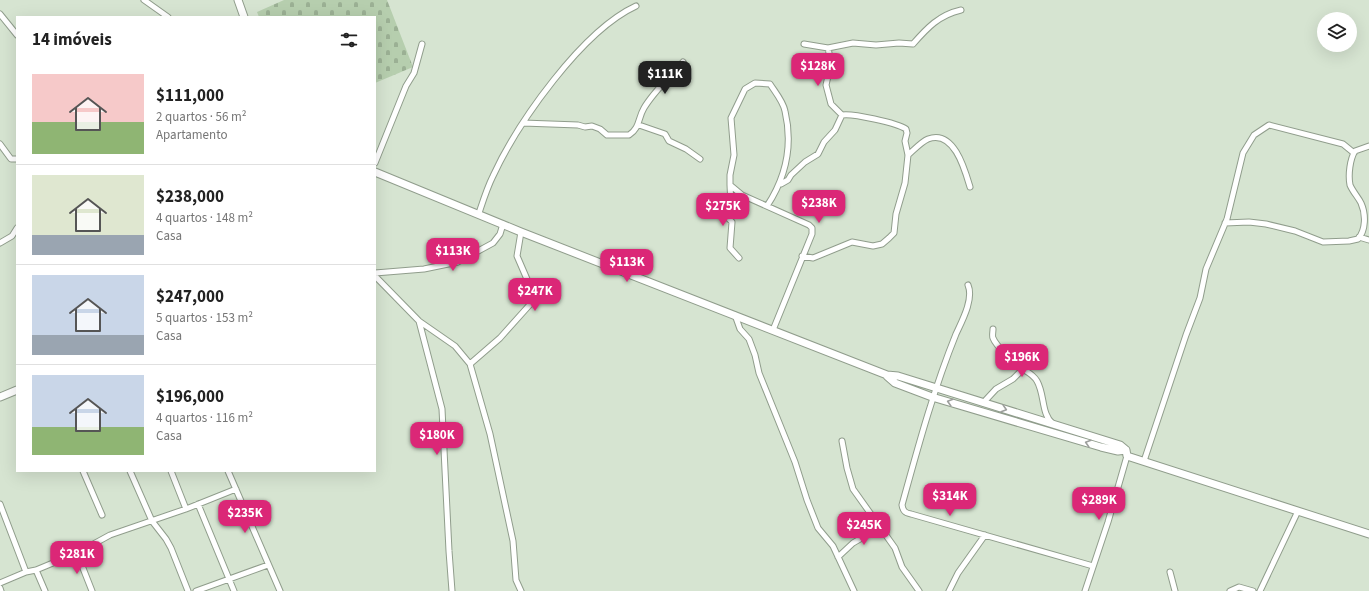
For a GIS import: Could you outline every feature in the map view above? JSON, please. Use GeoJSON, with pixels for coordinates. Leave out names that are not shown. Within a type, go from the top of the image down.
{"type":"FeatureCollection","features":[{"type":"Feature","properties":{"kind":"street"},"geometry":{"type":"LineString","coordinates":[[144,0],[167,16]]}},
{"type":"Feature","properties":{"kind":"street"},"geometry":{"type":"LineString","coordinates":[[239,1],[244,16]]}},
{"type":"Feature","properties":{"kind":"street"},"geometry":{"type":"LineString","coordinates":[[479,213],[492,177],[510,143],[547,90],[589,41],[616,17],[636,6]]}},
{"type":"Feature","properties":{"kind":"street"},"geometry":{"type":"LineString","coordinates":[[804,44],[828,48],[852,43],[876,46],[899,43],[913,44],[937,19],[949,13],[961,10]]}},
{"type":"Feature","properties":{"kind":"street"},"geometry":{"type":"LineString","coordinates":[[0,14],[16,34]]}},
{"type":"Feature","properties":{"kind":"street"},"geometry":{"type":"LineString","coordinates":[[376,160],[406,86],[414,73],[422,44]]}},
{"type":"Feature","properties":{"kind":"street"},"geometry":{"type":"LineString","coordinates":[[828,48],[831,63],[826,84],[831,104],[842,115]]}},
{"type":"Feature","properties":{"kind":"street"},"geometry":{"type":"LineString","coordinates":[[523,123],[578,125],[585,127],[592,126],[600,129],[607,135],[626,136],[632,133],[639,125],[640,115],[647,103],[683,62]]}},
{"type":"Feature","properties":{"kind":"street"},"geometry":{"type":"LineString","coordinates":[[739,258],[730,248],[732,222],[728,218],[731,205],[730,176],[734,155],[731,118],[745,89],[755,83],[770,84],[785,110],[789,144],[780,184],[767,206]]}},
{"type":"Feature","properties":{"kind":"street"},"geometry":{"type":"LineString","coordinates":[[802,256],[813,258],[852,242],[873,246],[882,244],[894,233],[896,214],[906,183],[908,155],[905,141],[907,133],[903,127],[848,114],[842,115]]}},
{"type":"Feature","properties":{"kind":"street"},"geometry":{"type":"LineString","coordinates":[[780,184],[788,180],[805,162],[816,157],[824,142],[835,130],[842,115]]}},
{"type":"Feature","properties":{"kind":"street"},"geometry":{"type":"LineString","coordinates":[[639,125],[665,134],[669,141],[686,149],[700,159]]}},
{"type":"Feature","properties":{"kind":"street"},"geometry":{"type":"LineString","coordinates":[[1144,461],[1186,335],[1200,298],[1206,269],[1225,223],[1237,171],[1245,148],[1254,135],[1265,126],[1272,125],[1343,144],[1354,153]]}},
{"type":"Feature","properties":{"kind":"street"},"geometry":{"type":"LineString","coordinates":[[908,155],[928,139],[939,138],[948,142],[958,153],[970,187]]}},
{"type":"Feature","properties":{"kind":"street"},"geometry":{"type":"LineString","coordinates":[[0,144],[10,159],[16,160]]}},
{"type":"Feature","properties":{"kind":"street"},"geometry":{"type":"LineString","coordinates":[[1354,153],[1369,146]]}},
{"type":"Feature","properties":{"kind":"street"},"geometry":{"type":"LineString","coordinates":[[1354,153],[1350,180],[1352,188],[1363,207],[1364,225],[1359,237]]}},
{"type":"Feature","properties":{"kind":"street"},"geometry":{"type":"LineString","coordinates":[[376,172],[479,213],[521,232],[886,375],[898,376],[1120,445],[1126,453]]}},
{"type":"Feature","properties":{"kind":"street"},"geometry":{"type":"LineString","coordinates":[[730,185],[742,195],[809,224],[812,228],[812,234],[773,330]]}},
{"type":"Feature","properties":{"kind":"street"},"geometry":{"type":"LineString","coordinates":[[1225,223],[1249,222],[1266,224],[1295,231],[1323,242],[1349,241],[1359,237],[1369,240]]}},
{"type":"Feature","properties":{"kind":"street"},"geometry":{"type":"LineString","coordinates":[[376,274],[424,270],[458,262],[493,243],[500,234],[503,224]]}},
{"type":"Feature","properties":{"kind":"street"},"geometry":{"type":"LineString","coordinates":[[0,243],[12,236],[16,230]]}},
{"type":"Feature","properties":{"kind":"street"},"geometry":{"type":"LineString","coordinates":[[470,364],[500,338],[534,300],[534,293],[517,256],[521,232]]}},
{"type":"Feature","properties":{"kind":"street"},"geometry":{"type":"LineString","coordinates":[[376,275],[419,321],[455,346],[470,364],[490,434],[513,542],[516,580],[521,591]]}},
{"type":"Feature","properties":{"kind":"street"},"geometry":{"type":"LineString","coordinates":[[968,285],[969,294],[965,313],[932,397],[903,509],[910,514],[1094,566]]}},
{"type":"Feature","properties":{"kind":"street"},"geometry":{"type":"LineString","coordinates":[[735,316],[740,328],[749,339],[755,355],[759,374],[795,462],[818,528],[828,539],[854,591]]}},
{"type":"Feature","properties":{"kind":"street"},"geometry":{"type":"LineString","coordinates":[[419,321],[442,409],[452,591]]}},
{"type":"Feature","properties":{"kind":"street"},"geometry":{"type":"LineString","coordinates":[[993,329],[994,339],[1023,369],[1028,370],[1037,380],[1044,400],[1047,418],[1056,425]]}},
{"type":"Feature","properties":{"kind":"street"},"geometry":{"type":"LineString","coordinates":[[983,403],[996,389],[1013,379],[1023,369]]}},
{"type":"Feature","properties":{"kind":"street"},"geometry":{"type":"LineString","coordinates":[[886,375],[895,383],[932,397],[1126,453],[1144,461],[1369,534]]}},
{"type":"Feature","properties":{"kind":"street"},"geometry":{"type":"LineString","coordinates":[[0,397],[16,390]]}},
{"type":"Feature","properties":{"kind":"street"},"geometry":{"type":"LineString","coordinates":[[968,408],[971,399]]}},
{"type":"Feature","properties":{"kind":"street"},"geometry":{"type":"LineString","coordinates":[[842,441],[853,489],[895,548],[902,567],[919,591]]}},
{"type":"Feature","properties":{"kind":"street"},"geometry":{"type":"LineString","coordinates":[[1085,591],[1094,566],[1126,453]]}},
{"type":"Feature","properties":{"kind":"street"},"geometry":{"type":"LineString","coordinates":[[83,472],[102,515]]}},
{"type":"Feature","properties":{"kind":"street"},"geometry":{"type":"LineString","coordinates":[[130,472],[152,521],[166,539],[188,591]]}},
{"type":"Feature","properties":{"kind":"street"},"geometry":{"type":"LineString","coordinates":[[171,472],[186,509]]}},
{"type":"Feature","properties":{"kind":"street"},"geometry":{"type":"LineString","coordinates":[[228,472],[280,591]]}},
{"type":"Feature","properties":{"kind":"street"},"geometry":{"type":"LineString","coordinates":[[0,584],[26,572],[36,570],[77,553],[110,535],[186,509],[236,489]]}},
{"type":"Feature","properties":{"kind":"street"},"geometry":{"type":"LineString","coordinates":[[0,504],[26,572]]}},
{"type":"Feature","properties":{"kind":"street"},"geometry":{"type":"LineString","coordinates":[[198,504],[234,591]]}},
{"type":"Feature","properties":{"kind":"street"},"geometry":{"type":"LineString","coordinates":[[1260,591],[1298,511]]}},
{"type":"Feature","properties":{"kind":"street"},"geometry":{"type":"LineString","coordinates":[[838,557],[853,543],[872,532],[878,524]]}},
{"type":"Feature","properties":{"kind":"street"},"geometry":{"type":"LineString","coordinates":[[949,591],[958,573],[985,535]]}},
{"type":"Feature","properties":{"kind":"street"},"geometry":{"type":"LineString","coordinates":[[77,553],[92,591]]}},
{"type":"Feature","properties":{"kind":"street"},"geometry":{"type":"LineString","coordinates":[[196,591],[268,565]]}},
{"type":"Feature","properties":{"kind":"street"},"geometry":{"type":"LineString","coordinates":[[36,570],[45,591]]}},
{"type":"Feature","properties":{"kind":"street"},"geometry":{"type":"LineString","coordinates":[[1170,572],[1175,591]]}},
{"type":"Feature","properties":{"kind":"street"},"geometry":{"type":"LineString","coordinates":[[1230,591],[1239,587],[1253,591]]}},
{"type":"Feature","properties":{"kind":"green space"},"geometry":{"type":"Polygon","coordinates":[[[284,0],[387,0],[413,67],[376,83],[376,16],[259,16],[257,12],[284,0]]]}}]}
